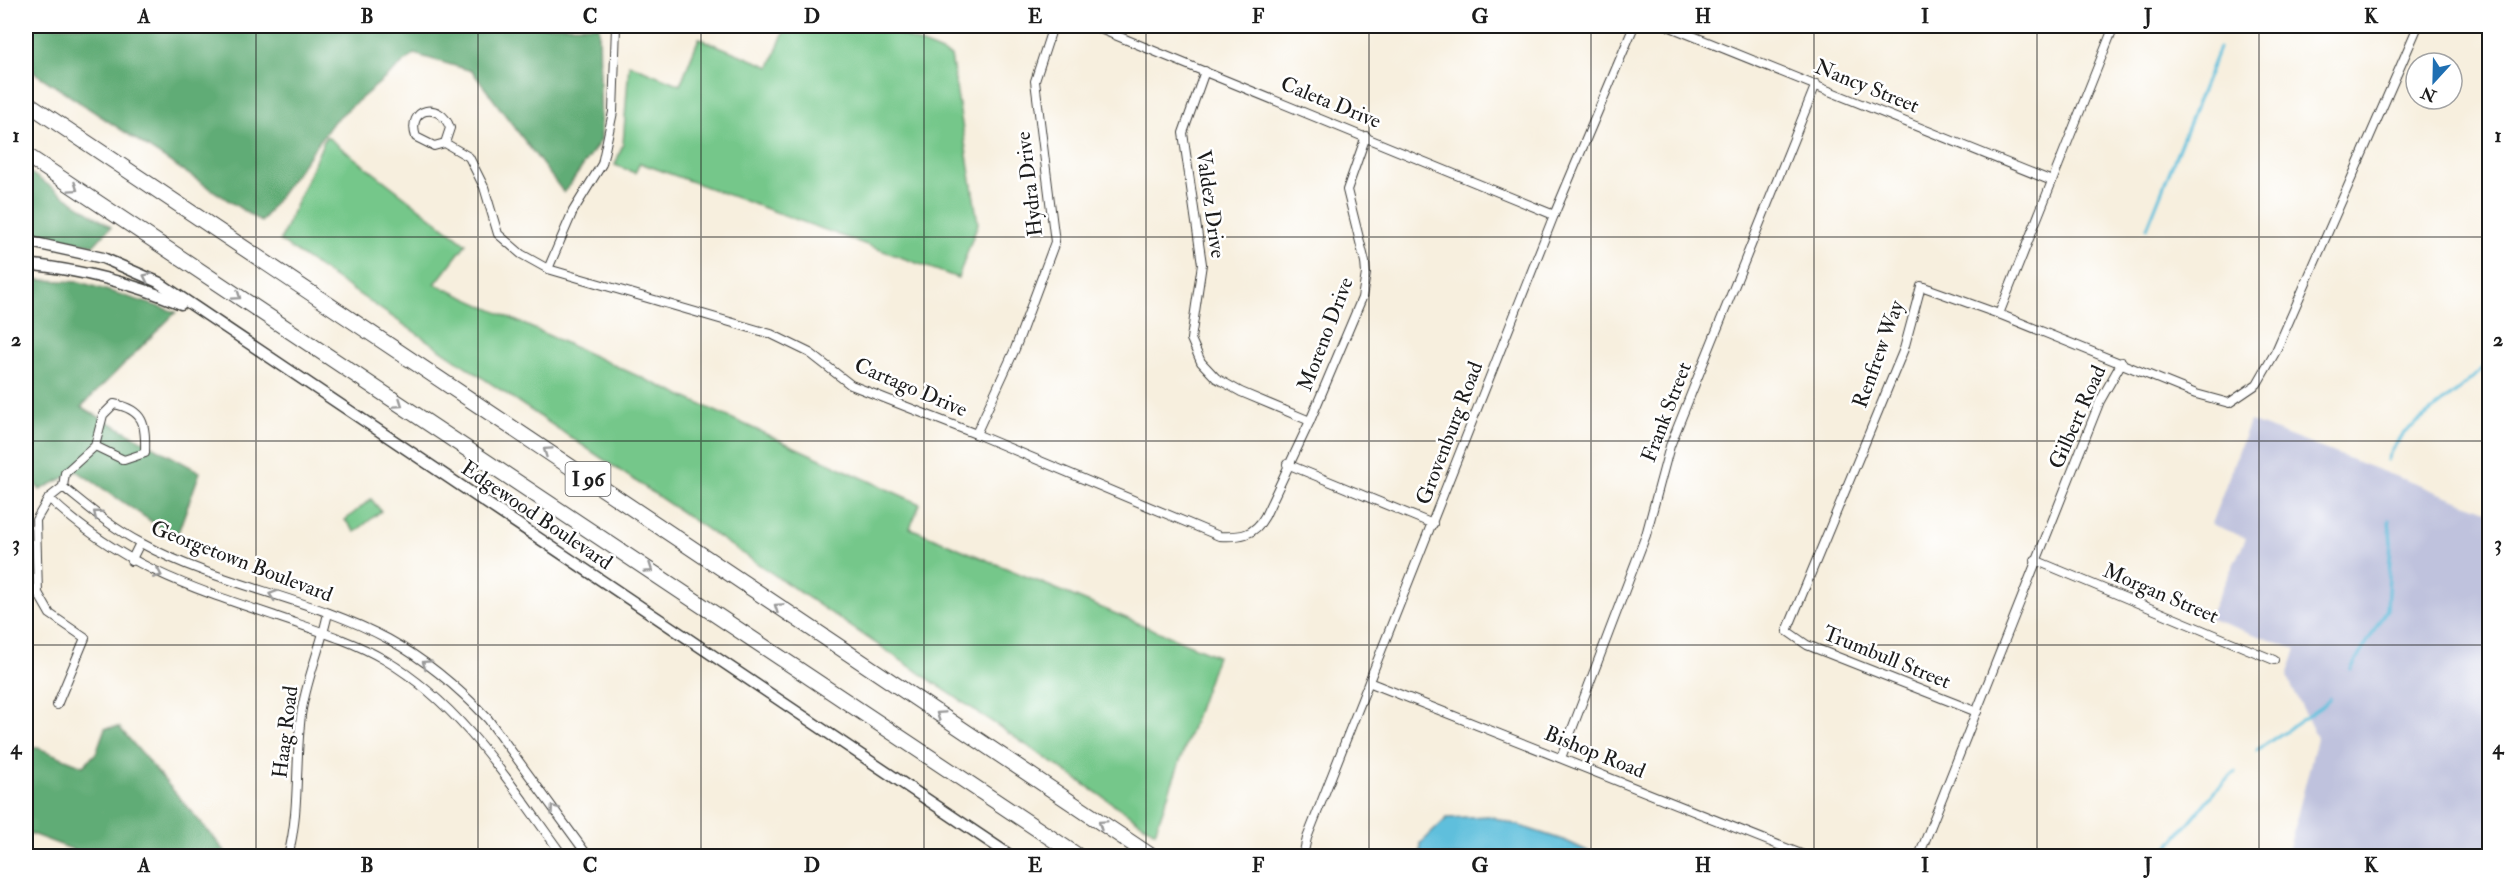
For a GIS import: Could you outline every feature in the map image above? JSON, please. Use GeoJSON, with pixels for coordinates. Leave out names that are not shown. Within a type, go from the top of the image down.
{"type":"FeatureCollection","features":[{"type":"Feature","properties":{"kind":"highway","name":"I 96"},"geometry":{"type":"LineString","coordinates":[[26,102],[1151,856]]}},
{"type":"Feature","properties":{"kind":"highway","name":"I 96"},"geometry":{"type":"LineString","coordinates":[[26,155],[1078,856]]}},
{"type":"Feature","properties":{"kind":"highway"},"geometry":{"type":"LineString","coordinates":[[999,804],[1072,856]]}},
{"type":"Feature","properties":{"kind":"street"},"geometry":{"type":"LineString","coordinates":[[548,269],[573,211],[602,164],[613,112],[616,26]]}},
{"type":"Feature","properties":{"kind":"street","name":"Hydra Drive"},"geometry":{"type":"LineString","coordinates":[[976,434],[1015,349],[1055,242],[1035,81],[1053,26]]}},
{"type":"Feature","properties":{"kind":"street","name":"Caleta Drive"},"geometry":{"type":"LineString","coordinates":[[1093,26],[1554,215]]}},
{"type":"Feature","properties":{"kind":"street","name":"Grovenburg Road"},"geometry":{"type":"LineString","coordinates":[[1303,856],[1307,838],[1371,683],[1554,215],[1634,26]]}},
{"type":"Feature","properties":{"kind":"street","name":"Nancy Street"},"geometry":{"type":"LineString","coordinates":[[1668,26],[2052,181]]}},
{"type":"Feature","properties":{"kind":"street"},"geometry":{"type":"LineString","coordinates":[[2114,26],[1999,314],[2122,362]]}},
{"type":"Feature","properties":{"kind":"street","name":"Gilbert Road"},"geometry":{"type":"LineString","coordinates":[[1919,856],[2100,401],[2122,362],[2196,394],[2229,403],[2257,384],[2276,351],[2418,26]]}},
{"type":"Feature","properties":{"kind":"street","name":"Valdez Drive"},"geometry":{"type":"LineString","coordinates":[[1205,71],[1183,133],[1202,264],[1191,339],[1201,362],[1216,378],[1241,392],[1310,421]]}},
{"type":"Feature","properties":{"kind":"street","name":"Frank Street"},"geometry":{"type":"LineString","coordinates":[[1561,758],[1646,535],[1670,446],[1816,84]]}},
{"type":"Feature","properties":{"kind":"street","name":"Cartago Drive"},"geometry":{"type":"LineString","coordinates":[[431,110],[442,115],[448,122],[450,129],[445,142],[434,146],[416,137],[413,128],[417,117],[423,111],[431,110]]}},
{"type":"Feature","properties":{"kind":"street","name":"Moreno Drive"},"geometry":{"type":"LineString","coordinates":[[1251,533],[1265,516],[1357,313],[1365,285],[1365,262],[1347,190],[1366,136]]}},
{"type":"Feature","properties":{"kind":"street","name":"Cartago Drive"},"geometry":{"type":"LineString","coordinates":[[445,142],[469,157],[484,188],[498,234],[521,254],[548,269],[771,334],[810,353],[851,385],[976,434],[1219,536],[1239,537],[1251,533]]}},
{"type":"Feature","properties":{"kind":"street","name":"Edgewood Boulevard"},"geometry":{"type":"LineString","coordinates":[[26,241],[71,249],[131,269],[158,282],[195,310],[1011,856]]}},
{"type":"Feature","properties":{"kind":"street"},"geometry":{"type":"LineString","coordinates":[[26,264],[71,269],[111,277],[195,310]]}},
{"type":"Feature","properties":{"kind":"street","name":"Renfrew Way"},"geometry":{"type":"LineString","coordinates":[[1787,631],[1904,349],[1921,286],[1999,314]]}},
{"type":"Feature","properties":{"kind":"street"},"geometry":{"type":"LineString","coordinates":[[57,705],[85,638],[50,614],[42,604],[38,593],[36,569],[36,520],[49,498],[63,487],[64,472],[95,446],[103,415],[114,404],[131,408],[146,426],[145,453],[124,460],[95,446]]}},
{"type":"Feature","properties":{"kind":"street"},"geometry":{"type":"LineString","coordinates":[[1287,464],[1432,524]]}},
{"type":"Feature","properties":{"kind":"street","name":"Georgetown Boulevard"},"geometry":{"type":"LineString","coordinates":[[63,487],[103,519],[140,543],[234,582],[328,613],[388,639],[426,663],[468,698],[505,740],[588,856]]}},
{"type":"Feature","properties":{"kind":"street","name":"Georgetown Boulevard"},"geometry":{"type":"LineString","coordinates":[[49,498],[73,521],[131,561],[155,573],[228,601],[324,633],[384,660],[441,701],[481,743],[563,856]]}},
{"type":"Feature","properties":{"kind":"street"},"geometry":{"type":"LineString","coordinates":[[131,561],[140,543]]}},
{"type":"Feature","properties":{"kind":"street","name":"Morgan Street"},"geometry":{"type":"LineString","coordinates":[[2035,560],[2274,660]]}},
{"type":"Feature","properties":{"kind":"street"},"geometry":{"type":"LineString","coordinates":[[26,569],[36,569]]}},
{"type":"Feature","properties":{"kind":"street","name":"Haag Road"},"geometry":{"type":"LineString","coordinates":[[288,856],[295,822],[301,713],[328,613]]}},
{"type":"Feature","properties":{"kind":"street","name":"Trumbull Street"},"geometry":{"type":"LineString","coordinates":[[1787,631],[1807,645],[1977,712]]}},
{"type":"Feature","properties":{"kind":"street","name":"Bishop Road"},"geometry":{"type":"LineString","coordinates":[[1371,683],[1806,856]]}},
{"type":"Feature","properties":{"kind":"shaded area"},"geometry":{"type":"Polygon","coordinates":[[[2250,421],[2489,512],[2489,856],[2287,856],[2317,738],[2287,677],[2296,649],[2208,618],[2246,538],[2211,524],[2250,421]]]}},
{"type":"Feature","properties":{"kind":"green space"},"geometry":{"type":"Polygon","coordinates":[[[26,26],[599,26],[601,140],[564,193],[472,71],[414,54],[334,121],[261,222],[26,67],[26,26]]]}},
{"type":"Feature","properties":{"kind":"green space"},"geometry":{"type":"Polygon","coordinates":[[[786,26],[880,26],[951,56],[978,223],[958,278],[640,163],[635,173],[615,165],[623,144],[629,64],[680,85],[699,38],[770,67],[786,26]]]}},
{"type":"Feature","properties":{"kind":"green space"},"geometry":{"type":"Polygon","coordinates":[[[326,136],[466,244],[435,284],[920,504],[910,528],[1217,656],[1155,832],[280,241],[326,136]]]}},
{"type":"Feature","properties":{"kind":"green space"},"geometry":{"type":"Polygon","coordinates":[[[26,170],[111,227],[94,245],[26,233],[26,170]]]}},
{"type":"Feature","properties":{"kind":"green space"},"geometry":{"type":"Polygon","coordinates":[[[26,279],[80,282],[176,312],[81,407],[200,472],[176,538],[77,471],[40,490],[26,474],[26,279]]]}},
{"type":"Feature","properties":{"kind":"green space"},"geometry":{"type":"Polygon","coordinates":[[[371,499],[381,511],[355,532],[345,520],[371,499]]]}},
{"type":"Feature","properties":{"kind":"green space"},"geometry":{"type":"Polygon","coordinates":[[[119,727],[225,851],[224,856],[90,856],[26,832],[26,747],[38,748],[83,766],[96,753],[105,728],[119,727]]]}},
{"type":"Feature","properties":{"kind":"water"},"geometry":{"type":"Polygon","coordinates":[[[1489,816],[1566,841],[1598,856],[1420,856],[1421,843],[1447,818],[1489,816]]]}},
{"type":"Feature","properties":{"kind":"waterway"},"geometry":{"type":"LineString","coordinates":[[2147,228],[2219,48]]}},
{"type":"Feature","properties":{"kind":"waterway"},"geometry":{"type":"LineString","coordinates":[[2387,460],[2405,432],[2490,362]]}},
{"type":"Feature","properties":{"kind":"waterway"},"geometry":{"type":"LineString","coordinates":[[2351,669],[2387,609],[2391,542],[2389,520]]}},
{"type":"Feature","properties":{"kind":"waterway"},"geometry":{"type":"LineString","coordinates":[[2257,750],[2321,707],[2330,698]]}},
{"type":"Feature","properties":{"kind":"waterway"},"geometry":{"type":"LineString","coordinates":[[2161,856],[2215,791],[2235,772]]}}]}
